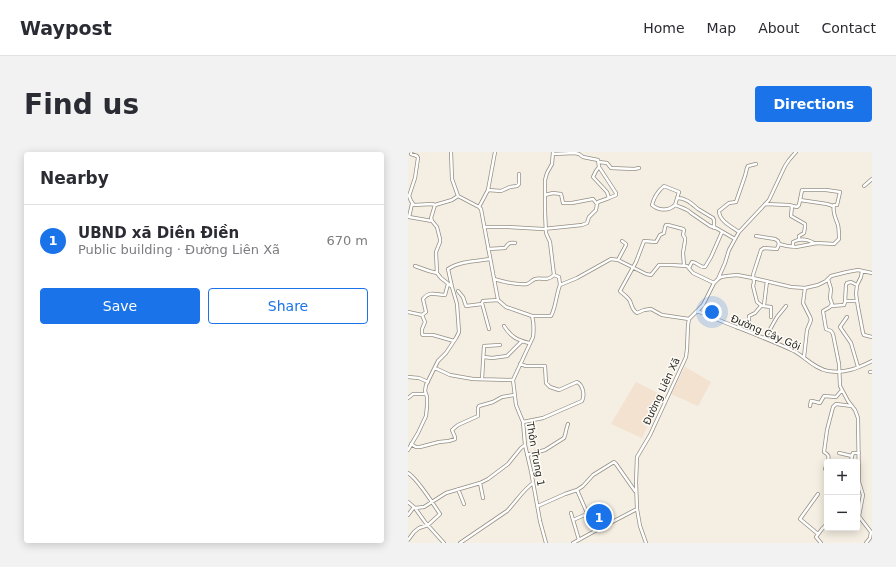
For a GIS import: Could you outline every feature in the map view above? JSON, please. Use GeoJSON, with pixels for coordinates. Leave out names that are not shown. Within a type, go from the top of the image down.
{"type":"FeatureCollection","features":[{"type":"Feature","properties":{"kind":"street"},"geometry":{"type":"LineString","coordinates":[[411,152],[411,154],[417,156],[418,158],[410,196],[412,204],[408,218],[432,222],[437,227],[440,242],[436,252],[438,267],[437,273]]}},
{"type":"Feature","properties":{"kind":"street"},"geometry":{"type":"LineString","coordinates":[[451,152],[452,179],[458,196],[479,207],[482,214],[498,300],[506,308],[532,316],[551,316],[554,311],[560,284],[559,277],[554,275]]}},
{"type":"Feature","properties":{"kind":"street"},"geometry":{"type":"LineString","coordinates":[[479,207],[488,190],[495,152]]}},
{"type":"Feature","properties":{"kind":"street"},"geometry":{"type":"LineString","coordinates":[[684,265],[684,230],[666,225],[664,233],[660,235],[656,242],[644,241],[636,262],[620,291],[629,300],[634,312],[637,313],[652,309],[662,315],[689,319],[703,305],[714,283],[718,279],[734,239],[770,197],[785,166],[796,152]]}},
{"type":"Feature","properties":{"kind":"street"},"geometry":{"type":"LineString","coordinates":[[554,275],[550,242],[545,228],[545,180],[552,164],[553,153],[579,154],[584,157],[596,159],[599,162],[607,163],[613,168],[639,168]]}},
{"type":"Feature","properties":{"kind":"street"},"geometry":{"type":"LineString","coordinates":[[484,227],[545,228],[588,224],[591,215],[596,210],[598,202],[616,195],[599,167],[599,162]]}},
{"type":"Feature","properties":{"kind":"street"},"geometry":{"type":"LineString","coordinates":[[739,232],[722,219],[720,211],[729,203],[736,202],[747,168],[756,164]]}},
{"type":"Feature","properties":{"kind":"street"},"geometry":{"type":"LineString","coordinates":[[599,167],[593,177],[607,192],[609,198]]}},
{"type":"Feature","properties":{"kind":"street"},"geometry":{"type":"LineString","coordinates":[[488,190],[501,191],[510,187],[518,186],[519,174]]}},
{"type":"Feature","properties":{"kind":"street"},"geometry":{"type":"LineString","coordinates":[[864,186],[872,179]]}},
{"type":"Feature","properties":{"kind":"street"},"geometry":{"type":"LineString","coordinates":[[664,186],[680,192],[678,198],[674,207],[665,210],[652,205],[655,196],[664,186]]}},
{"type":"Feature","properties":{"kind":"street"},"geometry":{"type":"LineString","coordinates":[[765,204],[789,205],[797,207],[800,200],[801,191],[826,190],[840,192],[837,204],[833,206]]}},
{"type":"Feature","properties":{"kind":"street"},"geometry":{"type":"LineString","coordinates":[[545,194],[561,194],[563,203],[593,199],[597,204]]}},
{"type":"Feature","properties":{"kind":"street"},"geometry":{"type":"LineString","coordinates":[[412,204],[435,205],[452,200],[458,196]]}},
{"type":"Feature","properties":{"kind":"street"},"geometry":{"type":"LineString","coordinates":[[678,198],[684,199],[693,204],[698,209],[713,218],[715,222],[714,228]]}},
{"type":"Feature","properties":{"kind":"street"},"geometry":{"type":"LineString","coordinates":[[800,200],[833,206]]}},
{"type":"Feature","properties":{"kind":"street"},"geometry":{"type":"LineString","coordinates":[[432,222],[431,218],[435,205]]}},
{"type":"Feature","properties":{"kind":"street"},"geometry":{"type":"LineString","coordinates":[[676,205],[689,211],[705,223],[734,239]]}},
{"type":"Feature","properties":{"kind":"street"},"geometry":{"type":"LineString","coordinates":[[792,206],[791,216],[805,224],[804,232],[799,236],[799,240]]}},
{"type":"Feature","properties":{"kind":"street"},"geometry":{"type":"LineString","coordinates":[[778,244],[792,247],[815,243],[834,244],[839,239],[839,232],[833,206]]}},
{"type":"Feature","properties":{"kind":"street"},"geometry":{"type":"LineString","coordinates":[[689,268],[692,262],[705,267],[722,232]]}},
{"type":"Feature","properties":{"kind":"street"},"geometry":{"type":"LineString","coordinates":[[756,236],[775,239],[778,241],[777,249],[764,248],[761,250],[753,278],[756,300],[762,306],[771,307],[771,317]]}},
{"type":"Feature","properties":{"kind":"street"},"geometry":{"type":"LineString","coordinates":[[792,247],[794,240],[805,239],[815,243]]}},
{"type":"Feature","properties":{"kind":"street"},"geometry":{"type":"LineString","coordinates":[[618,260],[626,245],[622,241]]}},
{"type":"Feature","properties":{"kind":"street"},"geometry":{"type":"LineString","coordinates":[[488,249],[506,248],[509,244],[515,243]]}},
{"type":"Feature","properties":{"kind":"street"},"geometry":{"type":"LineString","coordinates":[[408,450],[426,416],[427,397],[425,388],[439,360],[446,353],[458,336],[459,332],[457,304],[448,270],[449,268],[464,263],[490,259]]}},
{"type":"Feature","properties":{"kind":"street"},"geometry":{"type":"LineString","coordinates":[[560,284],[577,278],[611,259],[618,260],[649,275],[652,275],[659,265],[684,265],[693,273],[714,283]]}},
{"type":"Feature","properties":{"kind":"street"},"geometry":{"type":"LineString","coordinates":[[415,266],[437,273],[452,287]]}},
{"type":"Feature","properties":{"kind":"street"},"geometry":{"type":"LineString","coordinates":[[718,279],[731,275],[753,278],[791,287],[805,288],[818,285],[832,275],[855,270],[872,273]]}},
{"type":"Feature","properties":{"kind":"street"},"geometry":{"type":"LineString","coordinates":[[862,271],[857,285],[857,301],[863,333],[864,335],[872,337]]}},
{"type":"Feature","properties":{"kind":"street"},"geometry":{"type":"LineString","coordinates":[[494,279],[510,283],[528,284],[534,279],[548,279],[554,275]]}},
{"type":"Feature","properties":{"kind":"street"},"geometry":{"type":"LineString","coordinates":[[828,278],[831,289],[831,306]]}},
{"type":"Feature","properties":{"kind":"street"},"geometry":{"type":"LineString","coordinates":[[738,328],[748,320],[749,316],[755,313],[762,306],[767,281]]}},
{"type":"Feature","properties":{"kind":"street"},"geometry":{"type":"LineString","coordinates":[[857,285],[851,282],[846,285],[844,305],[831,306],[823,311],[826,329],[832,331],[840,372],[840,383],[842,389],[857,413],[858,418],[859,482],[863,495],[859,516],[871,532],[869,542]]}},
{"type":"Feature","properties":{"kind":"street"},"geometry":{"type":"LineString","coordinates":[[422,315],[426,312],[423,301],[426,296],[430,293],[446,296],[448,284]]}},
{"type":"Feature","properties":{"kind":"street"},"geometry":{"type":"LineString","coordinates":[[804,357],[807,330],[811,320],[803,305],[805,288]]}},
{"type":"Feature","properties":{"kind":"street"},"geometry":{"type":"LineString","coordinates":[[458,291],[463,297],[466,306],[482,304],[483,301],[498,300]]}},
{"type":"Feature","properties":{"kind":"street"},"geometry":{"type":"LineString","coordinates":[[845,301],[857,301]]}},
{"type":"Feature","properties":{"kind":"street"},"geometry":{"type":"LineString","coordinates":[[482,304],[489,329]]}},
{"type":"Feature","properties":{"kind":"street"},"geometry":{"type":"LineString","coordinates":[[764,338],[769,332],[777,316],[786,306]]}},
{"type":"Feature","properties":{"kind":"street","name":"Đường Cây Gội"},"geometry":{"type":"LineString","coordinates":[[697,311],[795,352],[822,369],[840,372],[872,361]]}},
{"type":"Feature","properties":{"kind":"street"},"geometry":{"type":"LineString","coordinates":[[408,312],[422,315]]}},
{"type":"Feature","properties":{"kind":"street"},"geometry":{"type":"LineString","coordinates":[[422,315],[425,322],[422,334],[433,335],[454,341]]}},
{"type":"Feature","properties":{"kind":"street"},"geometry":{"type":"LineString","coordinates":[[435,368],[450,375],[473,379],[512,380],[533,337],[534,331],[532,316]]}},
{"type":"Feature","properties":{"kind":"street"},"geometry":{"type":"LineString","coordinates":[[847,317],[840,327],[851,343],[858,367]]}},
{"type":"Feature","properties":{"kind":"street","name":"Đường Liên Xã"},"geometry":{"type":"LineString","coordinates":[[646,543],[640,526],[637,509],[637,458],[686,357],[689,319]]}},
{"type":"Feature","properties":{"kind":"street"},"geometry":{"type":"LineString","coordinates":[[504,326],[512,336],[529,344]]}},
{"type":"Feature","properties":{"kind":"street"},"geometry":{"type":"LineString","coordinates":[[484,357],[492,358],[507,356],[522,341]]}},
{"type":"Feature","properties":{"kind":"street"},"geometry":{"type":"LineString","coordinates":[[482,379],[484,346],[500,345]]}},
{"type":"Feature","properties":{"kind":"street"},"geometry":{"type":"LineString","coordinates":[[520,364],[526,366],[545,366],[546,383],[550,387],[557,390],[577,382],[579,383],[582,385],[584,398],[582,401],[548,416],[523,422]]}},
{"type":"Feature","properties":{"kind":"street"},"geometry":{"type":"LineString","coordinates":[[408,377],[419,378],[428,382]]}},
{"type":"Feature","properties":{"kind":"street","name":"Thôn Trung 1"},"geometry":{"type":"LineString","coordinates":[[512,380],[516,405],[523,422],[527,456],[546,543]]}},
{"type":"Feature","properties":{"kind":"street"},"geometry":{"type":"LineString","coordinates":[[810,406],[812,401],[820,403],[824,396],[836,397],[842,389]]}},
{"type":"Feature","properties":{"kind":"street"},"geometry":{"type":"LineString","coordinates":[[408,398],[413,394],[426,394]]}},
{"type":"Feature","properties":{"kind":"street"},"geometry":{"type":"LineString","coordinates":[[411,444],[418,447],[439,442],[448,442],[456,437],[452,430],[478,416],[479,406],[493,402],[502,397],[514,395]]}},
{"type":"Feature","properties":{"kind":"street"},"geometry":{"type":"LineString","coordinates":[[828,459],[827,453],[824,452],[827,430],[833,406],[835,404],[852,406]]}},
{"type":"Feature","properties":{"kind":"street"},"geometry":{"type":"LineString","coordinates":[[527,456],[545,450],[564,438],[568,424]]}},
{"type":"Feature","properties":{"kind":"street"},"geometry":{"type":"LineString","coordinates":[[408,515],[415,508],[422,508],[446,493],[480,483],[488,479],[508,464],[525,445]]}},
{"type":"Feature","properties":{"kind":"street"},"geometry":{"type":"LineString","coordinates":[[839,453],[852,456]]}},
{"type":"Feature","properties":{"kind":"street"},"geometry":{"type":"LineString","coordinates":[[852,459],[853,453],[859,453]]}},
{"type":"Feature","properties":{"kind":"street"},"geometry":{"type":"LineString","coordinates":[[538,506],[577,490],[593,475],[614,462],[636,492]]}},
{"type":"Feature","properties":{"kind":"street"},"geometry":{"type":"LineString","coordinates":[[408,473],[413,476],[440,514],[428,525],[419,528],[414,532],[408,540]]}},
{"type":"Feature","properties":{"kind":"street"},"geometry":{"type":"LineString","coordinates":[[480,483],[483,498]]}},
{"type":"Feature","properties":{"kind":"street"},"geometry":{"type":"LineString","coordinates":[[460,543],[507,511],[527,487],[533,483]]}},
{"type":"Feature","properties":{"kind":"street"},"geometry":{"type":"LineString","coordinates":[[458,489],[464,504]]}},
{"type":"Feature","properties":{"kind":"street"},"geometry":{"type":"LineString","coordinates":[[577,490],[595,530]]}},
{"type":"Feature","properties":{"kind":"street"},"geometry":{"type":"LineString","coordinates":[[818,494],[800,519],[818,534]]}},
{"type":"Feature","properties":{"kind":"street"},"geometry":{"type":"LineString","coordinates":[[408,502],[415,508],[444,543]]}},
{"type":"Feature","properties":{"kind":"street"},"geometry":{"type":"LineString","coordinates":[[573,543],[637,509]]}},
{"type":"Feature","properties":{"kind":"street"},"geometry":{"type":"LineString","coordinates":[[571,513],[579,540]]}},
{"type":"Feature","properties":{"kind":"street"},"geometry":{"type":"LineString","coordinates":[[573,520],[588,514]]}},
{"type":"Feature","properties":{"kind":"street"},"geometry":{"type":"LineString","coordinates":[[821,543],[816,537],[824,527]]}},
{"type":"Feature","properties":{"kind":"shaded area"},"geometry":{"type":"Polygon","coordinates":[[[685,367],[711,382],[698,406],[671,394],[685,367]]]}},
{"type":"Feature","properties":{"kind":"shaded area"},"geometry":{"type":"Polygon","coordinates":[[[636,382],[662,395],[642,438],[611,424],[636,382]]]}},
{"type":"Feature","properties":{"kind":"place","name":"UBND xã Diên Điền"},"geometry":{"type":"Point","coordinates":[599,517]}}]}
